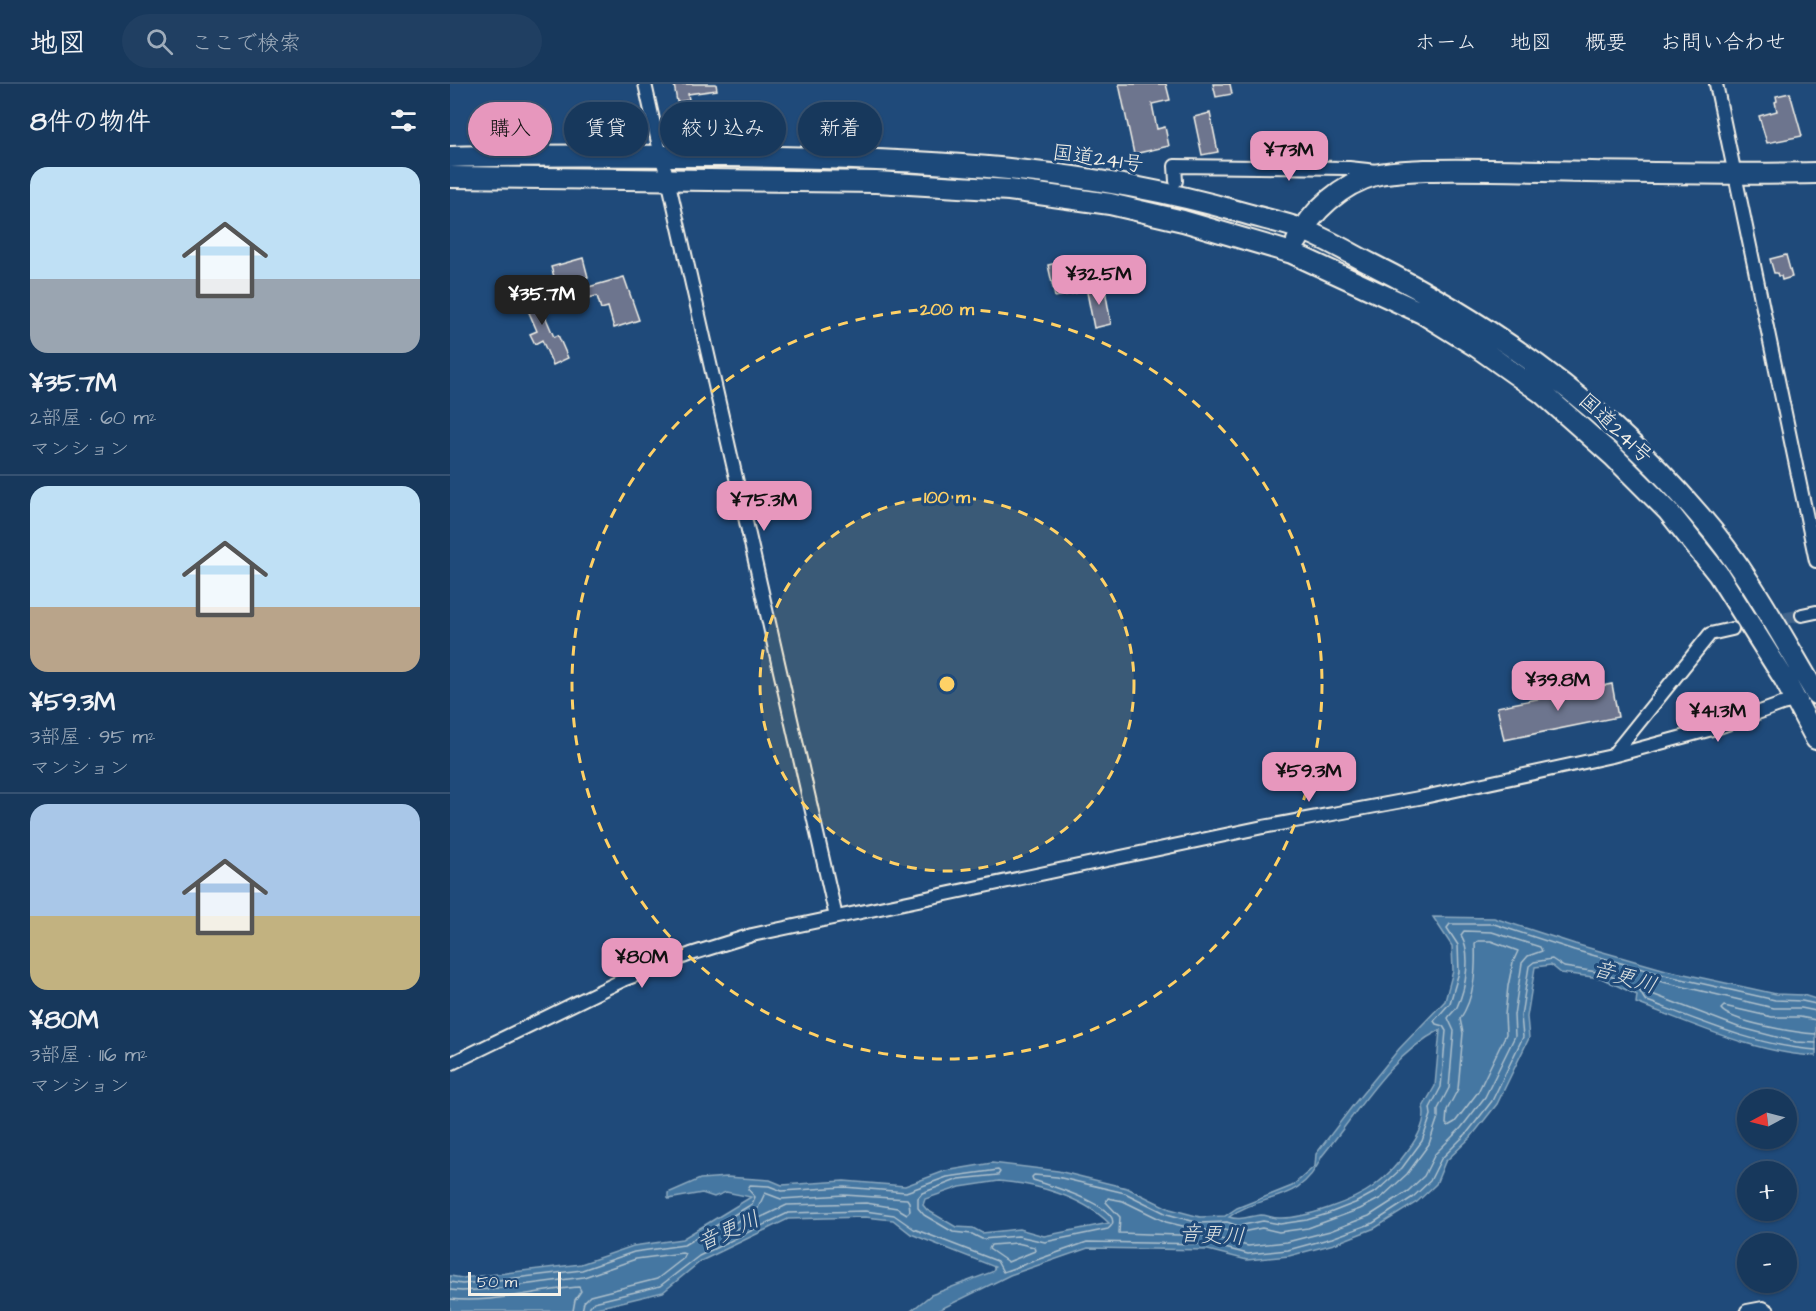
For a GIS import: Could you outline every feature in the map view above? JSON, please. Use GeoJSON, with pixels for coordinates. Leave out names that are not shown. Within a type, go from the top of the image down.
{"type":"FeatureCollection","features":[{"type":"Feature","properties":{"kind":"highway","name":"国道241号"},"geometry":{"type":"LineString","coordinates":[[450,157],[873,158],[1017,171],[1106,182],[1185,196],[1302,230],[1411,284],[1493,332],[1585,403],[1638,449],[1700,516],[1734,559],[1816,696]]}},
{"type":"Feature","properties":{"kind":"highway"},"geometry":{"type":"LineString","coordinates":[[1292,253],[1302,230],[1317,211],[1337,193],[1373,175],[1458,169],[1736,175],[1816,173]]}},
{"type":"Feature","properties":{"kind":"highway","name":"国道241号"},"geometry":{"type":"LineString","coordinates":[[450,177],[876,182],[1009,190],[1110,204],[1184,221],[1292,253],[1422,313],[1477,347],[1542,393],[1605,448],[1668,511],[1718,574],[1758,636],[1815,738]]}},
{"type":"Feature","properties":{"kind":"street"},"geometry":{"type":"LineString","coordinates":[[645,84],[660,152]]}},
{"type":"Feature","properties":{"kind":"street"},"geometry":{"type":"LineString","coordinates":[[1716,84],[1816,561]]}},
{"type":"Feature","properties":{"kind":"street"},"geometry":{"type":"LineString","coordinates":[[661,156],[669,179],[836,917]]}},
{"type":"Feature","properties":{"kind":"street"},"geometry":{"type":"LineString","coordinates":[[1176,181],[1175,166],[1349,168],[1390,173]]}},
{"type":"Feature","properties":{"kind":"street"},"geometry":{"type":"LineString","coordinates":[[1802,615],[1816,612]]}},
{"type":"Feature","properties":{"kind":"street"},"geometry":{"type":"LineString","coordinates":[[1612,756],[1710,634],[1732,629]]}},
{"type":"Feature","properties":{"kind":"street"},"geometry":{"type":"LineString","coordinates":[[450,1064],[623,980],[691,954],[752,935],[1263,827],[1469,788],[1612,756],[1716,728],[1782,704],[1816,696]]}},
{"type":"Feature","properties":{"kind":"street"},"geometry":{"type":"LineString","coordinates":[[1747,1311],[1763,1308],[1768,1311]]}},
{"type":"Feature","properties":{"kind":"water","name":"音更川"},"geometry":{"type":"Polygon","coordinates":[[[1433,917],[1494,918],[1666,970],[1776,994],[1803,995],[1816,999],[1816,1056],[1769,1049],[1702,1028],[1636,1003],[1637,995],[1601,978],[1561,973],[1551,965],[1535,967],[1527,1017],[1529,1038],[1497,1104],[1471,1137],[1445,1162],[1436,1184],[1417,1202],[1375,1228],[1334,1244],[1289,1256],[1247,1260],[1208,1250],[1088,1248],[1010,1275],[937,1311],[911,1311],[931,1295],[992,1272],[995,1267],[911,1234],[893,1220],[865,1217],[788,1219],[701,1261],[663,1292],[584,1311],[450,1311],[450,1276],[462,1278],[581,1264],[633,1246],[682,1239],[751,1197],[726,1192],[714,1197],[702,1193],[668,1199],[668,1193],[700,1179],[727,1177],[770,1180],[782,1185],[844,1181],[905,1186],[945,1171],[992,1163],[1058,1171],[1127,1188],[1170,1209],[1200,1217],[1225,1216],[1237,1208],[1292,1186],[1315,1166],[1316,1154],[1354,1104],[1399,1049],[1445,1001],[1453,971],[1452,946],[1433,917]],[[1440,1030],[1405,1054],[1375,1086],[1303,1183],[1280,1196],[1242,1209],[1229,1217],[1261,1215],[1289,1218],[1302,1216],[1365,1192],[1384,1178],[1405,1154],[1420,1129],[1424,1118],[1423,1107],[1435,1086],[1440,1030]],[[999,1181],[960,1187],[925,1199],[923,1205],[927,1210],[956,1227],[973,1228],[982,1233],[1019,1229],[1044,1236],[1109,1223],[1085,1205],[1057,1193],[1043,1188],[999,1181]]]}},
{"type":"Feature","properties":{"kind":"building"},"geometry":{"type":"Polygon","coordinates":[[[674,84],[716,84],[717,90],[688,94],[689,100],[677,102],[674,84]]]}},
{"type":"Feature","properties":{"kind":"building"},"geometry":{"type":"Polygon","coordinates":[[[1119,84],[1166,84],[1170,100],[1152,104],[1157,129],[1165,127],[1169,146],[1134,154],[1119,84]]]}},
{"type":"Feature","properties":{"kind":"building"},"geometry":{"type":"Polygon","coordinates":[[[1213,84],[1230,84],[1232,94],[1216,97],[1213,84]]]}},
{"type":"Feature","properties":{"kind":"building"},"geometry":{"type":"Polygon","coordinates":[[[1790,93],[1802,136],[1767,143],[1759,116],[1777,111],[1776,96],[1790,93]]]}},
{"type":"Feature","properties":{"kind":"building"},"geometry":{"type":"Polygon","coordinates":[[[1210,113],[1218,152],[1202,155],[1194,117],[1210,113]]]}},
{"type":"Feature","properties":{"kind":"building"},"geometry":{"type":"Polygon","coordinates":[[[1786,255],[1792,277],[1782,280],[1781,276],[1774,273],[1770,259],[1786,255]]]}},
{"type":"Feature","properties":{"kind":"building"},"geometry":{"type":"Polygon","coordinates":[[[583,258],[588,277],[557,286],[551,267],[583,258]]]}},
{"type":"Feature","properties":{"kind":"building"},"geometry":{"type":"Polygon","coordinates":[[[1069,260],[1076,293],[1055,297],[1048,265],[1069,260]]]}},
{"type":"Feature","properties":{"kind":"building"},"geometry":{"type":"Polygon","coordinates":[[[624,277],[639,320],[614,328],[608,307],[601,309],[597,296],[588,298],[585,288],[624,277]]]}},
{"type":"Feature","properties":{"kind":"building"},"geometry":{"type":"Polygon","coordinates":[[[530,281],[554,337],[558,335],[568,358],[553,365],[542,340],[535,344],[530,334],[537,331],[518,287],[530,281]]]}},
{"type":"Feature","properties":{"kind":"building"},"geometry":{"type":"Polygon","coordinates":[[[1098,285],[1099,290],[1105,289],[1111,324],[1094,328],[1086,287],[1098,285]]]}},
{"type":"Feature","properties":{"kind":"building"},"geometry":{"type":"Polygon","coordinates":[[[1612,684],[1618,717],[1504,740],[1497,707],[1612,684]]]}},
{"type":"Feature","properties":{"kind":"tunnel"},"geometry":{"type":"LineString","coordinates":[[1732,629],[1802,615]]}}]}
